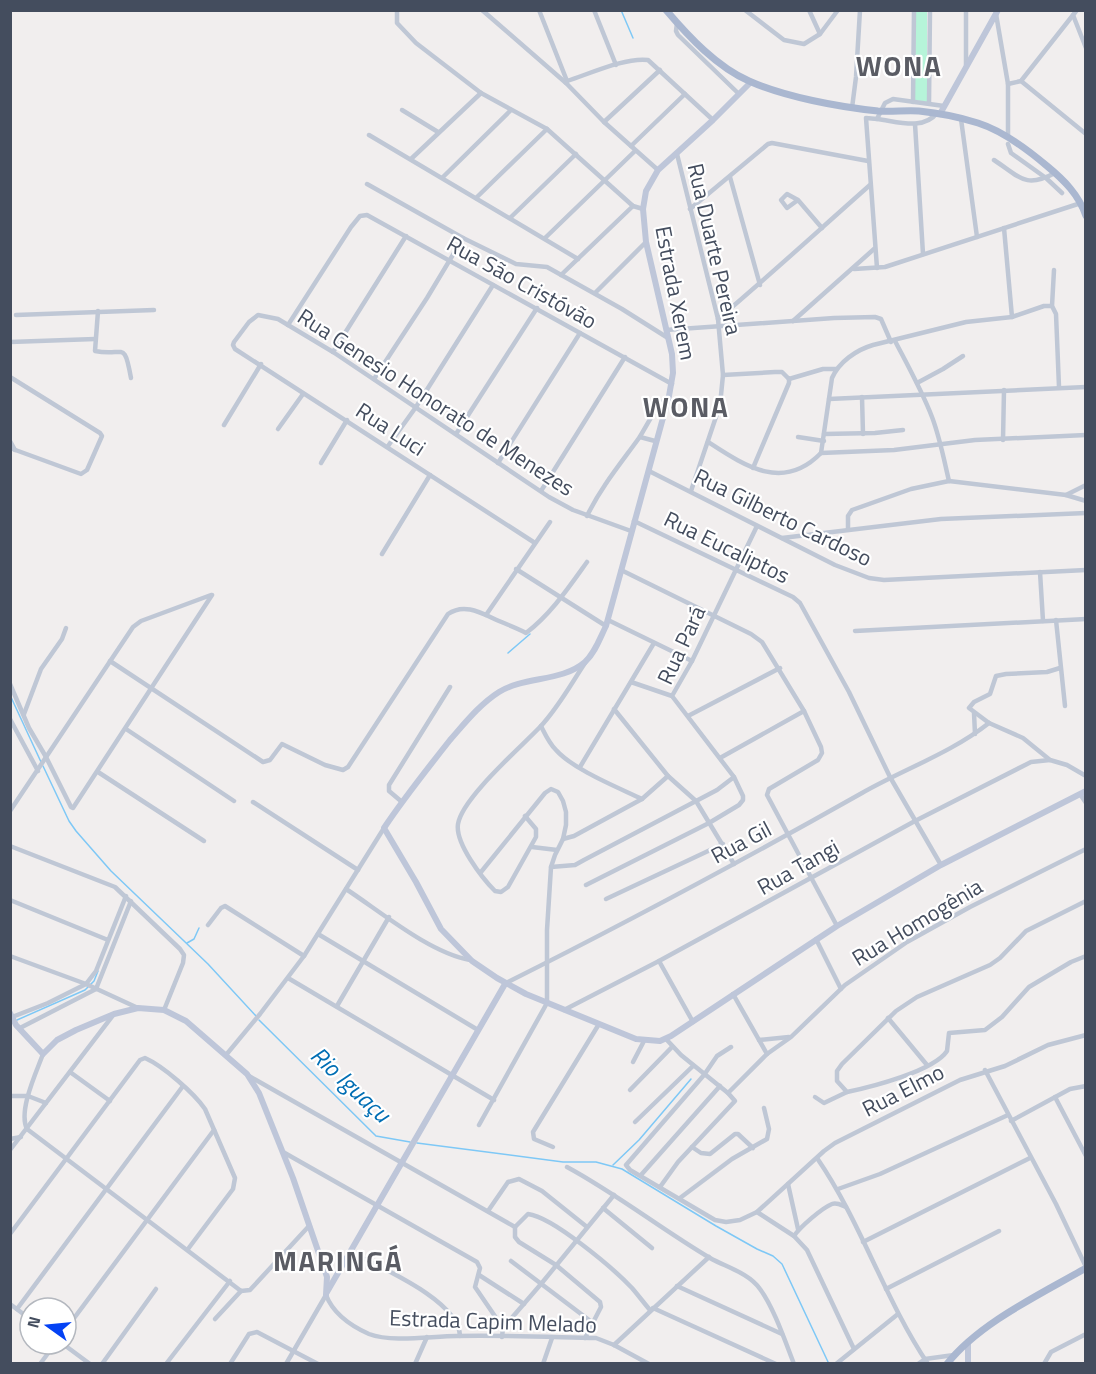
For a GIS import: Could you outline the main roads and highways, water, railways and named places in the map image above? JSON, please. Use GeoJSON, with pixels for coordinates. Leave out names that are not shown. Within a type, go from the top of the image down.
{"type":"FeatureCollection","features":[{"type":"Feature","properties":{"kind":"main road"},"geometry":{"type":"LineString","coordinates":[[666,10],[716,60],[751,82],[852,108],[938,114],[980,124],[1033,155],[1055,173],[1082,203],[1086,216]]}},
{"type":"Feature","properties":{"kind":"main road"},"geometry":{"type":"LineString","coordinates":[[947,1364],[968,1341],[985,1328],[1086,1267]]}},
{"type":"Feature","properties":{"kind":"waterway"},"geometry":{"type":"LineString","coordinates":[[621,10],[633,38]]}},
{"type":"Feature","properties":{"kind":"waterway"},"geometry":{"type":"LineString","coordinates":[[508,653],[530,634]]}},
{"type":"Feature","properties":{"kind":"waterway","name":"Rio Iguaçu"},"geometry":{"type":"LineString","coordinates":[[10,695],[41,762]]}},
{"type":"Feature","properties":{"kind":"waterway","name":"Rio Iguaçu"},"geometry":{"type":"LineString","coordinates":[[43,766],[76,831],[111,871],[208,964],[256,1016]]}},
{"type":"Feature","properties":{"kind":"waterway"},"geometry":{"type":"LineString","coordinates":[[187,943],[194,939],[199,928]]}},
{"type":"Feature","properties":{"kind":"waterway"},"geometry":{"type":"LineString","coordinates":[[17,1020],[85,990],[94,981],[98,971]]}},
{"type":"Feature","properties":{"kind":"waterway","name":"Rio Iguaçu"},"geometry":{"type":"LineString","coordinates":[[259,1020],[376,1136],[410,1142]]}},
{"type":"Feature","properties":{"kind":"waterway"},"geometry":{"type":"LineString","coordinates":[[613,1165],[639,1140],[691,1079]]}},
{"type":"Feature","properties":{"kind":"waterway","name":"Rio Iguaçu"},"geometry":{"type":"LineString","coordinates":[[417,1143],[563,1162],[596,1162],[622,1169],[716,1226],[773,1256],[782,1264],[829,1364]]}},
{"type":"Feature","properties":{"kind":"district","name":"WONA"},"geometry":{"type":"Point","coordinates":[899,65]}},
{"type":"Feature","properties":{"kind":"district","name":"WONA"},"geometry":{"type":"Point","coordinates":[686,406]}},
{"type":"Feature","properties":{"kind":"district","name":"MARINGÁ"},"geometry":{"type":"Point","coordinates":[338,1260]}}]}
